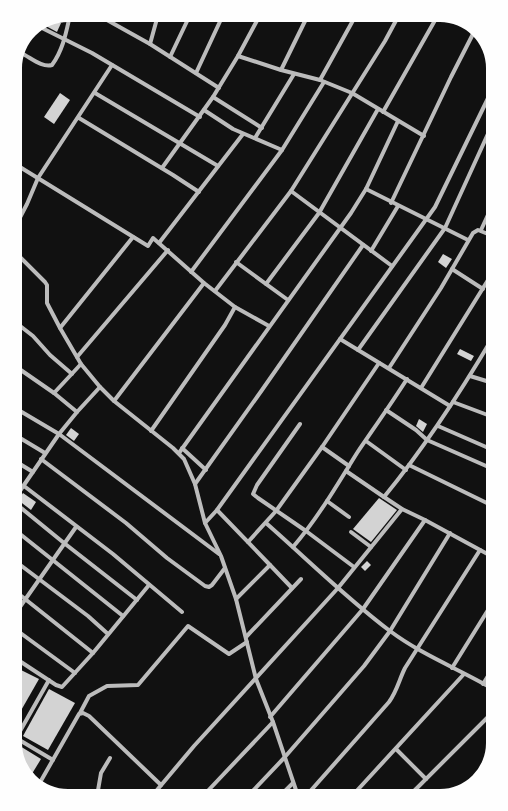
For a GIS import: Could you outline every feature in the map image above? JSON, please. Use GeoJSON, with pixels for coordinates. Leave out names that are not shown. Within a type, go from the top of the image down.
{"type":"FeatureCollection","features":[{"type":"Feature","properties":{"kind":"street"},"geometry":{"type":"LineString","coordinates":[[24,55],[43,66],[52,65],[60,52],[65,39],[69,22]]}},
{"type":"Feature","properties":{"kind":"street"},"geometry":{"type":"LineString","coordinates":[[111,22],[150,44],[219,88]]}},
{"type":"Feature","properties":{"kind":"street"},"geometry":{"type":"LineString","coordinates":[[150,44],[156,22]]}},
{"type":"Feature","properties":{"kind":"street"},"geometry":{"type":"LineString","coordinates":[[170,57],[187,22]]}},
{"type":"Feature","properties":{"kind":"street"},"geometry":{"type":"LineString","coordinates":[[196,73],[220,22]]}},
{"type":"Feature","properties":{"kind":"street"},"geometry":{"type":"LineString","coordinates":[[162,168],[200,117],[219,88],[256,22]]}},
{"type":"Feature","properties":{"kind":"street"},"geometry":{"type":"LineString","coordinates":[[281,70],[305,22]]}},
{"type":"Feature","properties":{"kind":"street"},"geometry":{"type":"LineString","coordinates":[[192,272],[282,150],[322,81],[352,22]]}},
{"type":"Feature","properties":{"kind":"street"},"geometry":{"type":"LineString","coordinates":[[215,291],[291,191],[385,41],[395,22]]}},
{"type":"Feature","properties":{"kind":"street"},"geometry":{"type":"LineString","coordinates":[[384,112],[434,22]]}},
{"type":"Feature","properties":{"kind":"street"},"geometry":{"type":"LineString","coordinates":[[45,29],[65,39],[200,117]]}},
{"type":"Feature","properties":{"kind":"street"},"geometry":{"type":"LineString","coordinates":[[391,202],[472,36]]}},
{"type":"Feature","properties":{"kind":"street"},"geometry":{"type":"LineString","coordinates":[[238,56],[294,74],[322,81],[352,93],[424,136]]}},
{"type":"Feature","properties":{"kind":"street"},"geometry":{"type":"LineString","coordinates":[[22,215],[28,204],[38,178],[112,66]]}},
{"type":"Feature","properties":{"kind":"street"},"geometry":{"type":"LineString","coordinates":[[255,138],[294,74]]}},
{"type":"Feature","properties":{"kind":"street"},"geometry":{"type":"LineString","coordinates":[[95,93],[180,142],[218,166]]}},
{"type":"Feature","properties":{"kind":"street"},"geometry":{"type":"LineString","coordinates":[[213,97],[262,128]]}},
{"type":"Feature","properties":{"kind":"street"},"geometry":{"type":"LineString","coordinates":[[206,523],[218,510],[426,220],[447,183],[486,102]]}},
{"type":"Feature","properties":{"kind":"street"},"geometry":{"type":"LineString","coordinates":[[266,284],[319,213],[378,109]]}},
{"type":"Feature","properties":{"kind":"street"},"geometry":{"type":"LineString","coordinates":[[204,110],[233,129],[282,150]]}},
{"type":"Feature","properties":{"kind":"street"},"geometry":{"type":"LineString","coordinates":[[79,118],[162,168],[198,192]]}},
{"type":"Feature","properties":{"kind":"street"},"geometry":{"type":"LineString","coordinates":[[179,453],[340,229],[366,189],[398,121]]}},
{"type":"Feature","properties":{"kind":"street"},"geometry":{"type":"LineString","coordinates":[[159,243],[243,134]]}},
{"type":"Feature","properties":{"kind":"street"},"geometry":{"type":"LineString","coordinates":[[358,350],[445,228],[486,137]]}},
{"type":"Feature","properties":{"kind":"street"},"geometry":{"type":"LineString","coordinates":[[22,168],[148,246],[154,238],[204,283],[235,306],[269,326]]}},
{"type":"Feature","properties":{"kind":"street"},"geometry":{"type":"LineString","coordinates":[[366,189],[468,240]]}},
{"type":"Feature","properties":{"kind":"street"},"geometry":{"type":"LineString","coordinates":[[291,191],[340,229],[392,266]]}},
{"type":"Feature","properties":{"kind":"street"},"geometry":{"type":"LineString","coordinates":[[371,251],[398,206]]}},
{"type":"Feature","properties":{"kind":"street"},"geometry":{"type":"LineString","coordinates":[[481,230],[486,219]]}},
{"type":"Feature","properties":{"kind":"street"},"geometry":{"type":"LineString","coordinates":[[389,368],[452,269],[468,240],[475,231],[481,230],[486,232]]}},
{"type":"Feature","properties":{"kind":"street"},"geometry":{"type":"LineString","coordinates":[[60,328],[133,237]]}},
{"type":"Feature","properties":{"kind":"street"},"geometry":{"type":"LineString","coordinates":[[195,484],[363,245]]}},
{"type":"Feature","properties":{"kind":"street"},"geometry":{"type":"LineString","coordinates":[[77,357],[168,250]]}},
{"type":"Feature","properties":{"kind":"street"},"geometry":{"type":"LineString","coordinates":[[22,259],[47,285],[47,303],[81,364],[114,401],[179,453],[184,459],[195,484],[206,523],[221,556],[236,599],[256,679],[295,789]]}},
{"type":"Feature","properties":{"kind":"street"},"geometry":{"type":"LineString","coordinates":[[236,262],[288,300]]}},
{"type":"Feature","properties":{"kind":"street"},"geometry":{"type":"LineString","coordinates":[[452,269],[483,289]]}},
{"type":"Feature","properties":{"kind":"street"},"geometry":{"type":"LineString","coordinates":[[114,401],[204,283]]}},
{"type":"Feature","properties":{"kind":"street"},"geometry":{"type":"LineString","coordinates":[[421,388],[486,285]]}},
{"type":"Feature","properties":{"kind":"street"},"geometry":{"type":"LineString","coordinates":[[150,431],[225,325],[235,306]]}},
{"type":"Feature","properties":{"kind":"street"},"geometry":{"type":"LineString","coordinates":[[22,327],[33,336],[50,355],[72,374]]}},
{"type":"Feature","properties":{"kind":"street"},"geometry":{"type":"LineString","coordinates":[[340,339],[421,388],[451,404],[486,415]]}},
{"type":"Feature","properties":{"kind":"street"},"geometry":{"type":"LineString","coordinates":[[384,497],[438,426],[486,349]]}},
{"type":"Feature","properties":{"kind":"street"},"geometry":{"type":"LineString","coordinates":[[248,542],[276,511],[379,363]]}},
{"type":"Feature","properties":{"kind":"street"},"geometry":{"type":"LineString","coordinates":[[54,393],[81,364]]}},
{"type":"Feature","properties":{"kind":"street"},"geometry":{"type":"LineString","coordinates":[[22,371],[54,393],[77,412]]}},
{"type":"Feature","properties":{"kind":"street"},"geometry":{"type":"LineString","coordinates":[[470,376],[486,381]]}},
{"type":"Feature","properties":{"kind":"street"},"geometry":{"type":"LineString","coordinates":[[293,547],[306,532],[407,379]]}},
{"type":"Feature","properties":{"kind":"street"},"geometry":{"type":"LineString","coordinates":[[22,489],[59,434],[100,387]]}},
{"type":"Feature","properties":{"kind":"street"},"geometry":{"type":"LineString","coordinates":[[386,410],[416,430],[427,440],[486,466]]}},
{"type":"Feature","properties":{"kind":"street"},"geometry":{"type":"LineString","coordinates":[[22,412],[59,434],[221,556]]}},
{"type":"Feature","properties":{"kind":"street"},"geometry":{"type":"LineString","coordinates":[[300,424],[257,485],[254,492],[255,496],[354,567]]}},
{"type":"Feature","properties":{"kind":"street"},"geometry":{"type":"LineString","coordinates":[[438,426],[486,447]]}},
{"type":"Feature","properties":{"kind":"street"},"geometry":{"type":"LineString","coordinates":[[22,439],[45,453]]}},
{"type":"Feature","properties":{"kind":"street"},"geometry":{"type":"LineString","coordinates":[[366,441],[406,470]]}},
{"type":"Feature","properties":{"kind":"street"},"geometry":{"type":"LineString","coordinates":[[322,447],[349,466]]}},
{"type":"Feature","properties":{"kind":"street"},"geometry":{"type":"LineString","coordinates":[[182,448],[206,470]]}},
{"type":"Feature","properties":{"kind":"street"},"geometry":{"type":"LineString","coordinates":[[41,459],[126,523],[167,558],[205,586],[209,586],[214,583],[225,568]]}},
{"type":"Feature","properties":{"kind":"street"},"geometry":{"type":"LineString","coordinates":[[22,465],[33,472]]}},
{"type":"Feature","properties":{"kind":"street"},"geometry":{"type":"LineString","coordinates":[[409,465],[486,503]]}},
{"type":"Feature","properties":{"kind":"street"},"geometry":{"type":"LineString","coordinates":[[346,471],[402,509],[486,553]]}},
{"type":"Feature","properties":{"kind":"street"},"geometry":{"type":"LineString","coordinates":[[24,486],[113,554],[182,612]]}},
{"type":"Feature","properties":{"kind":"street"},"geometry":{"type":"LineString","coordinates":[[327,501],[349,517]]}},
{"type":"Feature","properties":{"kind":"street"},"geometry":{"type":"LineString","coordinates":[[22,509],[137,600]]}},
{"type":"Feature","properties":{"kind":"street"},"geometry":{"type":"LineString","coordinates":[[158,789],[338,588],[402,509]]}},
{"type":"Feature","properties":{"kind":"street"},"geometry":{"type":"LineString","coordinates":[[218,510],[292,588]]}},
{"type":"Feature","properties":{"kind":"street"},"geometry":{"type":"LineString","coordinates":[[270,717],[363,609],[425,520]]}},
{"type":"Feature","properties":{"kind":"street"},"geometry":{"type":"LineString","coordinates":[[266,523],[338,588],[390,631],[418,650],[452,668],[484,684],[486,680]]}},
{"type":"Feature","properties":{"kind":"street"},"geometry":{"type":"LineString","coordinates":[[22,603],[76,526]]}},
{"type":"Feature","properties":{"kind":"street"},"geometry":{"type":"LineString","coordinates":[[351,532],[371,547]]}},
{"type":"Feature","properties":{"kind":"street"},"geometry":{"type":"LineString","coordinates":[[255,789],[349,686],[390,631],[450,533]]}},
{"type":"Feature","properties":{"kind":"street"},"geometry":{"type":"LineString","coordinates":[[22,536],[123,616]]}},
{"type":"Feature","properties":{"kind":"street"},"geometry":{"type":"LineString","coordinates":[[312,789],[389,702],[398,687],[400,677],[480,550]]}},
{"type":"Feature","properties":{"kind":"street"},"geometry":{"type":"LineString","coordinates":[[236,599],[270,565]]}},
{"type":"Feature","properties":{"kind":"street"},"geometry":{"type":"LineString","coordinates":[[22,566],[108,634]]}},
{"type":"Feature","properties":{"kind":"street"},"geometry":{"type":"LineString","coordinates":[[246,637],[301,579]]}},
{"type":"Feature","properties":{"kind":"street"},"geometry":{"type":"LineString","coordinates":[[22,663],[58,686],[62,686],[76,673],[149,585]]}},
{"type":"Feature","properties":{"kind":"street"},"geometry":{"type":"LineString","coordinates":[[22,596],[93,653]]}},
{"type":"Feature","properties":{"kind":"street"},"geometry":{"type":"LineString","coordinates":[[452,668],[486,613]]}},
{"type":"Feature","properties":{"kind":"street"},"geometry":{"type":"LineString","coordinates":[[42,780],[89,696],[107,686],[138,685],[188,626],[229,654],[247,642]]}},
{"type":"Feature","properties":{"kind":"street"},"geometry":{"type":"LineString","coordinates":[[22,634],[76,673]]}},
{"type":"Feature","properties":{"kind":"street"},"geometry":{"type":"LineString","coordinates":[[359,789],[464,674]]}},
{"type":"Feature","properties":{"kind":"street"},"geometry":{"type":"LineString","coordinates":[[22,728],[49,680]]}},
{"type":"Feature","properties":{"kind":"street"},"geometry":{"type":"LineString","coordinates":[[80,713],[89,716],[161,785]]}},
{"type":"Feature","properties":{"kind":"street"},"geometry":{"type":"LineString","coordinates":[[416,789],[486,719]]}},
{"type":"Feature","properties":{"kind":"street"},"geometry":{"type":"LineString","coordinates":[[210,789],[272,722]]}},
{"type":"Feature","properties":{"kind":"street"},"geometry":{"type":"LineString","coordinates":[[22,742],[53,760]]}},
{"type":"Feature","properties":{"kind":"street"},"geometry":{"type":"LineString","coordinates":[[396,749],[426,779]]}},
{"type":"Feature","properties":{"kind":"street"},"geometry":{"type":"LineString","coordinates":[[98,789],[101,773],[110,758]]}},
{"type":"Feature","properties":{"kind":"street"},"geometry":{"type":"LineString","coordinates":[[287,789],[293,783]]}},
{"type":"Feature","properties":{"kind":"building"},"geometry":{"type":"Polygon","coordinates":[[[61,23],[57,32],[48,27],[61,23]]]}},
{"type":"Feature","properties":{"kind":"building"},"geometry":{"type":"Polygon","coordinates":[[[60,93],[70,100],[54,124],[44,117],[60,93]]]}},
{"type":"Feature","properties":{"kind":"building"},"geometry":{"type":"Polygon","coordinates":[[[443,254],[452,259],[446,268],[438,262],[443,254]]]}},
{"type":"Feature","properties":{"kind":"building"},"geometry":{"type":"Polygon","coordinates":[[[460,349],[474,356],[471,361],[457,354],[460,349]]]}},
{"type":"Feature","properties":{"kind":"building"},"geometry":{"type":"Polygon","coordinates":[[[419,419],[427,424],[423,432],[416,426],[419,419]]]}},
{"type":"Feature","properties":{"kind":"building"},"geometry":{"type":"Polygon","coordinates":[[[71,428],[79,434],[74,441],[66,435],[71,428]]]}},
{"type":"Feature","properties":{"kind":"building"},"geometry":{"type":"Polygon","coordinates":[[[23,493],[36,502],[31,510],[22,503],[23,493]]]}},
{"type":"Feature","properties":{"kind":"building"},"geometry":{"type":"Polygon","coordinates":[[[379,498],[397,510],[371,542],[353,529],[379,498]]]}},
{"type":"Feature","properties":{"kind":"building"},"geometry":{"type":"Polygon","coordinates":[[[367,561],[371,565],[365,571],[361,567],[367,561]]]}},
{"type":"Feature","properties":{"kind":"building"},"geometry":{"type":"Polygon","coordinates":[[[22,670],[39,679],[22,709],[22,670]]]}},
{"type":"Feature","properties":{"kind":"building"},"geometry":{"type":"Polygon","coordinates":[[[49,689],[75,703],[48,750],[23,736],[49,689]]]}},
{"type":"Feature","properties":{"kind":"building"},"geometry":{"type":"Polygon","coordinates":[[[23,748],[41,759],[33,772],[24,758],[23,748]]]}}]}
